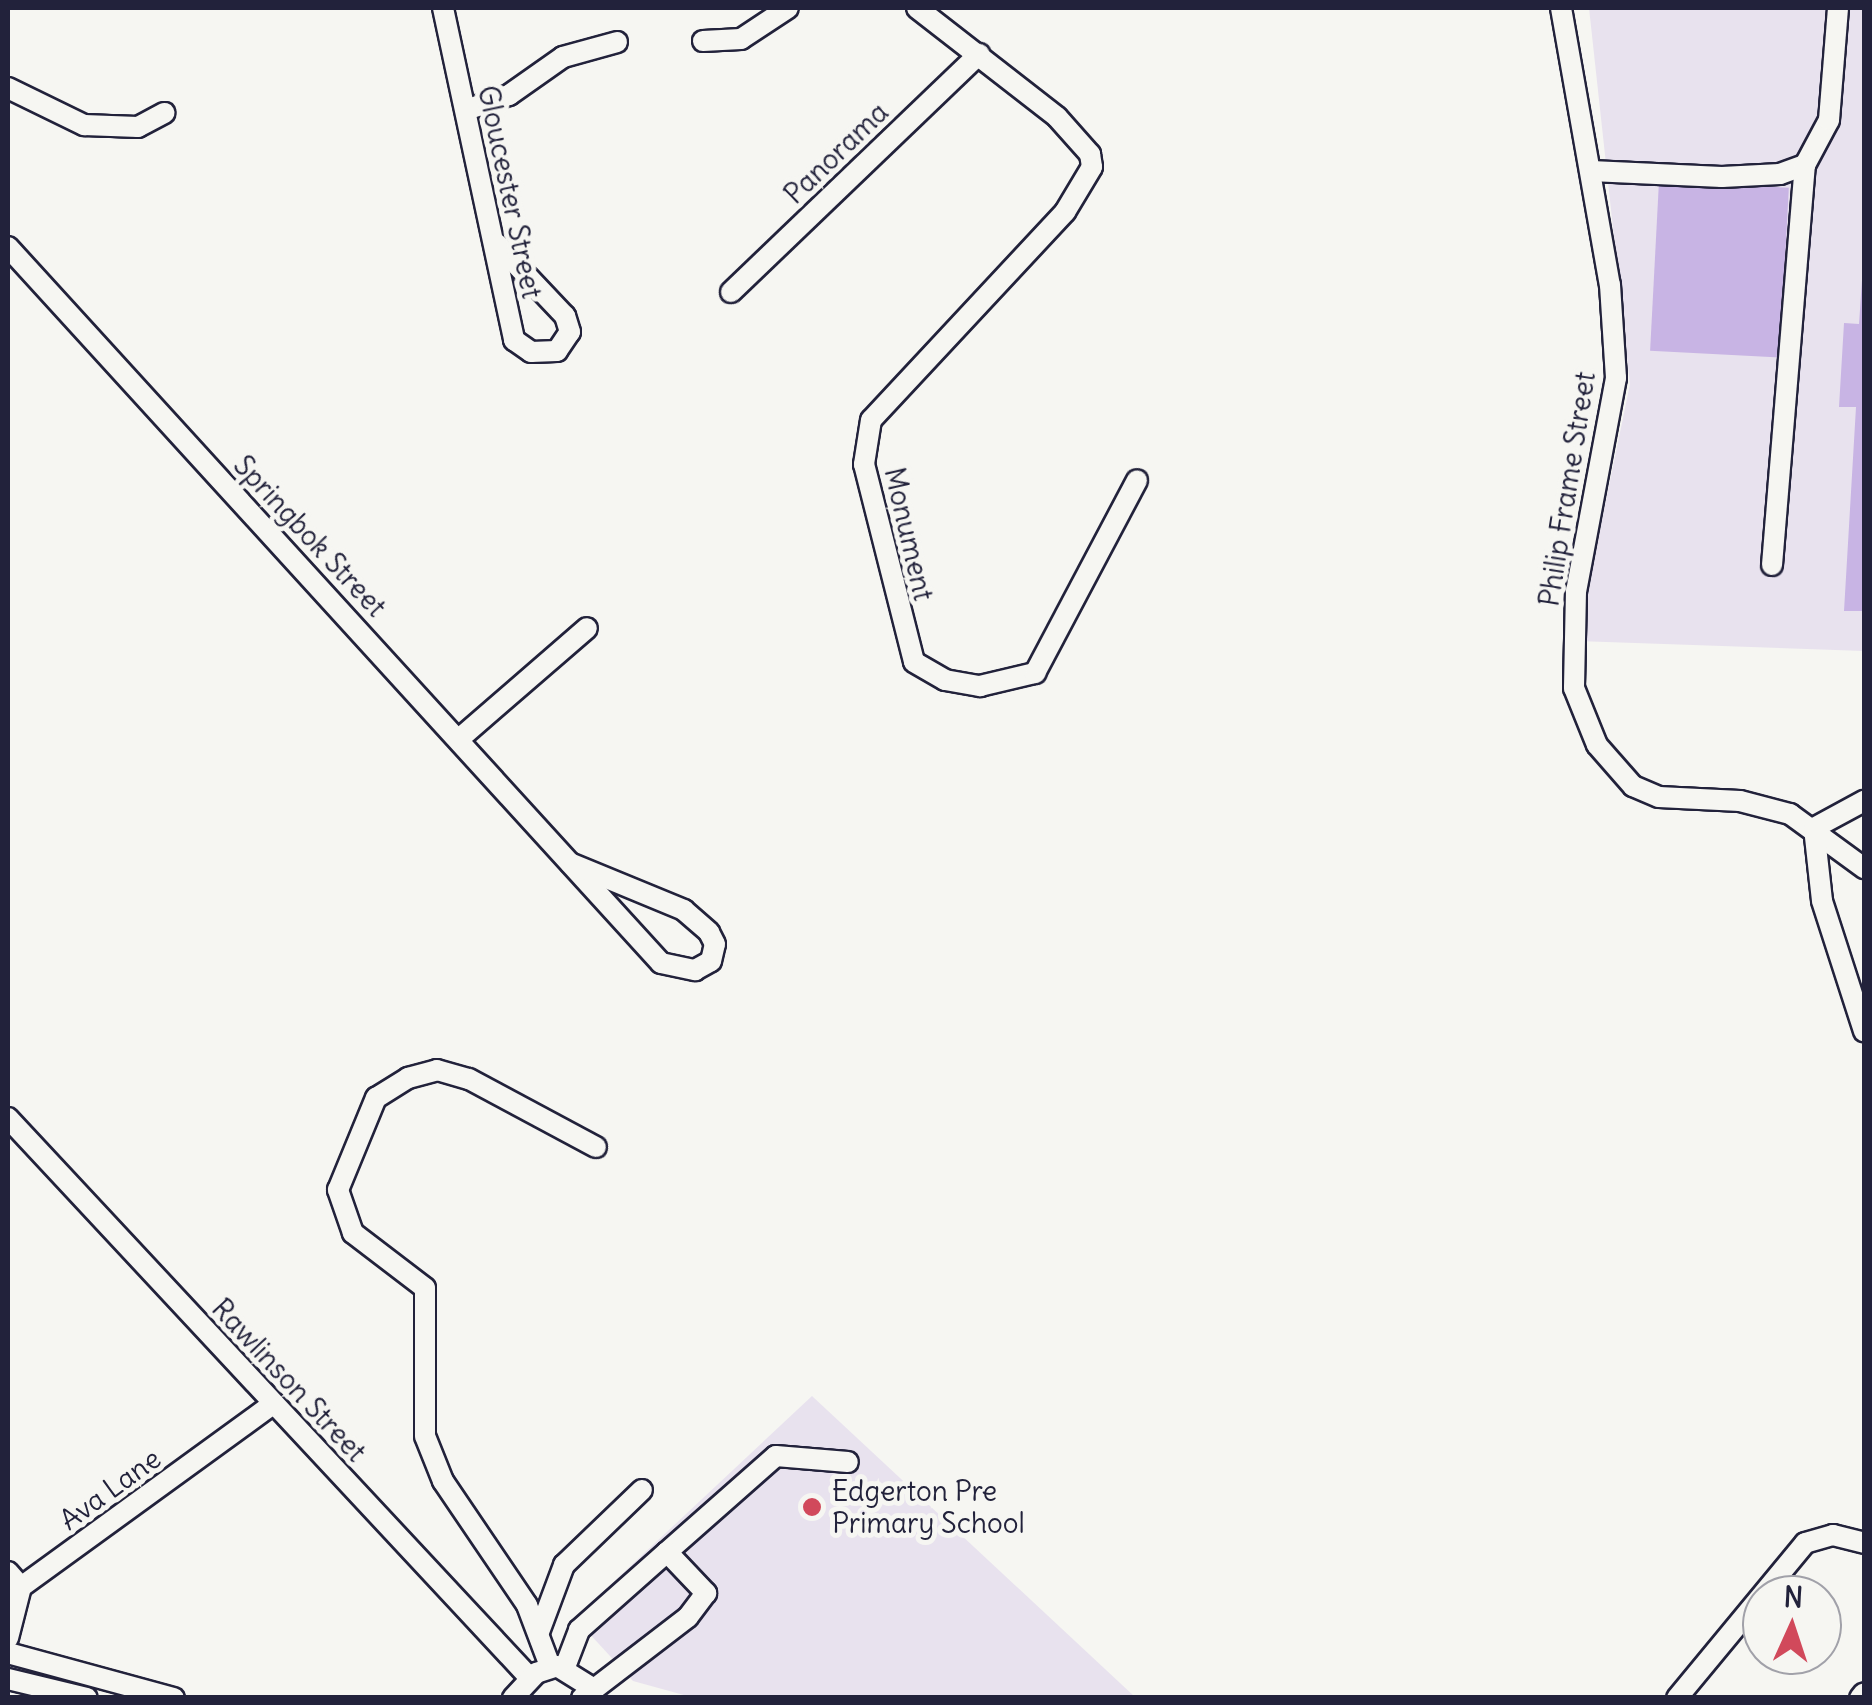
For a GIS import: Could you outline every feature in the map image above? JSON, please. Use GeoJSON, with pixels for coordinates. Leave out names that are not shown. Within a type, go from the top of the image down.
{"type":"FeatureCollection","features":[{"type":"Feature","properties":{"kind":"street","name":"Gloucester Street"},"geometry":{"type":"LineString","coordinates":[[443,8],[514,340],[531,352],[557,351],[570,332],[565,316],[496,243]]}},
{"type":"Feature","properties":{"kind":"street"},"geometry":{"type":"LineString","coordinates":[[703,42],[741,39],[788,8]]}},
{"type":"Feature","properties":{"kind":"street"},"geometry":{"type":"LineString","coordinates":[[917,8],[979,54]]}},
{"type":"Feature","properties":{"kind":"street","name":"Philip Frame Street"},"geometry":{"type":"LineString","coordinates":[[1561,8],[1614,311],[1616,378],[1576,591],[1574,688],[1597,745],[1633,786],[1659,797],[1740,800],[1814,828]]}},
{"type":"Feature","properties":{"kind":"street"},"geometry":{"type":"LineString","coordinates":[[1772,565],[1805,165],[1830,120],[1838,8]]}},
{"type":"Feature","properties":{"kind":"street"},"geometry":{"type":"LineString","coordinates":[[466,110],[509,95],[563,56],[617,42]]}},
{"type":"Feature","properties":{"kind":"street","name":"Monument"},"geometry":{"type":"LineString","coordinates":[[979,54],[1057,117],[1090,154],[1092,167],[1079,196],[882,404],[864,438],[878,534],[914,662],[945,680],[980,686],[1035,673],[1138,480]]}},
{"type":"Feature","properties":{"kind":"street","name":"Panorama"},"geometry":{"type":"LineString","coordinates":[[731,292],[979,54]]}},
{"type":"Feature","properties":{"kind":"street"},"geometry":{"type":"LineString","coordinates":[[8,88],[84,125],[138,126],[164,113]]}},
{"type":"Feature","properties":{"kind":"street"},"geometry":{"type":"LineString","coordinates":[[1591,171],[1722,177],[1780,174],[1805,165]]}},
{"type":"Feature","properties":{"kind":"street","name":"Springbok Street"},"geometry":{"type":"LineString","coordinates":[[8,246],[661,963],[695,970],[711,962],[715,944],[709,932],[684,910],[570,863]]}},
{"type":"Feature","properties":{"kind":"street"},"geometry":{"type":"LineString","coordinates":[[459,739],[587,628]]}},
{"type":"Feature","properties":{"kind":"street"},"geometry":{"type":"LineString","coordinates":[[1814,828],[1864,801]]}},
{"type":"Feature","properties":{"kind":"street"},"geometry":{"type":"LineString","coordinates":[[1814,828],[1864,868]]}},
{"type":"Feature","properties":{"kind":"street"},"geometry":{"type":"LineString","coordinates":[[1814,828],[1822,901],[1864,1031]]}},
{"type":"Feature","properties":{"kind":"street"},"geometry":{"type":"LineString","coordinates":[[596,1146],[470,1079],[437,1070],[376,1098],[338,1190],[354,1233],[425,1288],[424,1436],[442,1481],[514,1582],[558,1667],[588,1693],[688,1617],[706,1594],[667,1552]]}},
{"type":"Feature","properties":{"kind":"street","name":"Rawlinson Street"},"geometry":{"type":"LineString","coordinates":[[8,1118],[530,1678]]}},
{"type":"Feature","properties":{"kind":"street","name":"Ava Lane"},"geometry":{"type":"LineString","coordinates":[[8,1638],[14,1580],[273,1404]]}},
{"type":"Feature","properties":{"kind":"street"},"geometry":{"type":"LineString","coordinates":[[513,1698],[530,1678],[558,1667],[580,1630],[776,1456],[848,1462]]}},
{"type":"Feature","properties":{"kind":"street"},"geometry":{"type":"LineString","coordinates":[[539,1632],[564,1565],[642,1490]]}},
{"type":"Feature","properties":{"kind":"street"},"geometry":{"type":"LineString","coordinates":[[1677,1698],[1805,1543],[1833,1535],[1864,1543]]}},
{"type":"Feature","properties":{"kind":"street"},"geometry":{"type":"LineString","coordinates":[[8,1653],[174,1698]]}},
{"type":"Feature","properties":{"kind":"street"},"geometry":{"type":"LineString","coordinates":[[8,1678],[87,1698]]}},
{"type":"Feature","properties":{"kind":"shaded area"},"geometry":{"type":"Polygon","coordinates":[[[1589,8],[1864,8],[1864,651],[1577,641],[1630,384],[1589,8]]]}},
{"type":"Feature","properties":{"kind":"shaded area","name":"Edgerton Pre Primary School"},"geometry":{"type":"Polygon","coordinates":[[[812,1396],[1135,1697],[691,1697],[633,1681],[575,1618],[812,1396]]]}},
{"type":"Feature","properties":{"kind":"building"},"geometry":{"type":"Polygon","coordinates":[[[1659,181],[1789,188],[1780,358],[1650,351],[1659,181]]]}},
{"type":"Feature","properties":{"kind":"building"},"geometry":{"type":"Polygon","coordinates":[[[1862,280],[1864,611],[1844,611],[1856,407],[1839,407],[1844,323],[1859,324],[1862,280]]]}},
{"type":"Feature","properties":{"kind":"place","name":"Edgerton Pre Primary School"},"geometry":{"type":"Point","coordinates":[812,1507]}}]}
